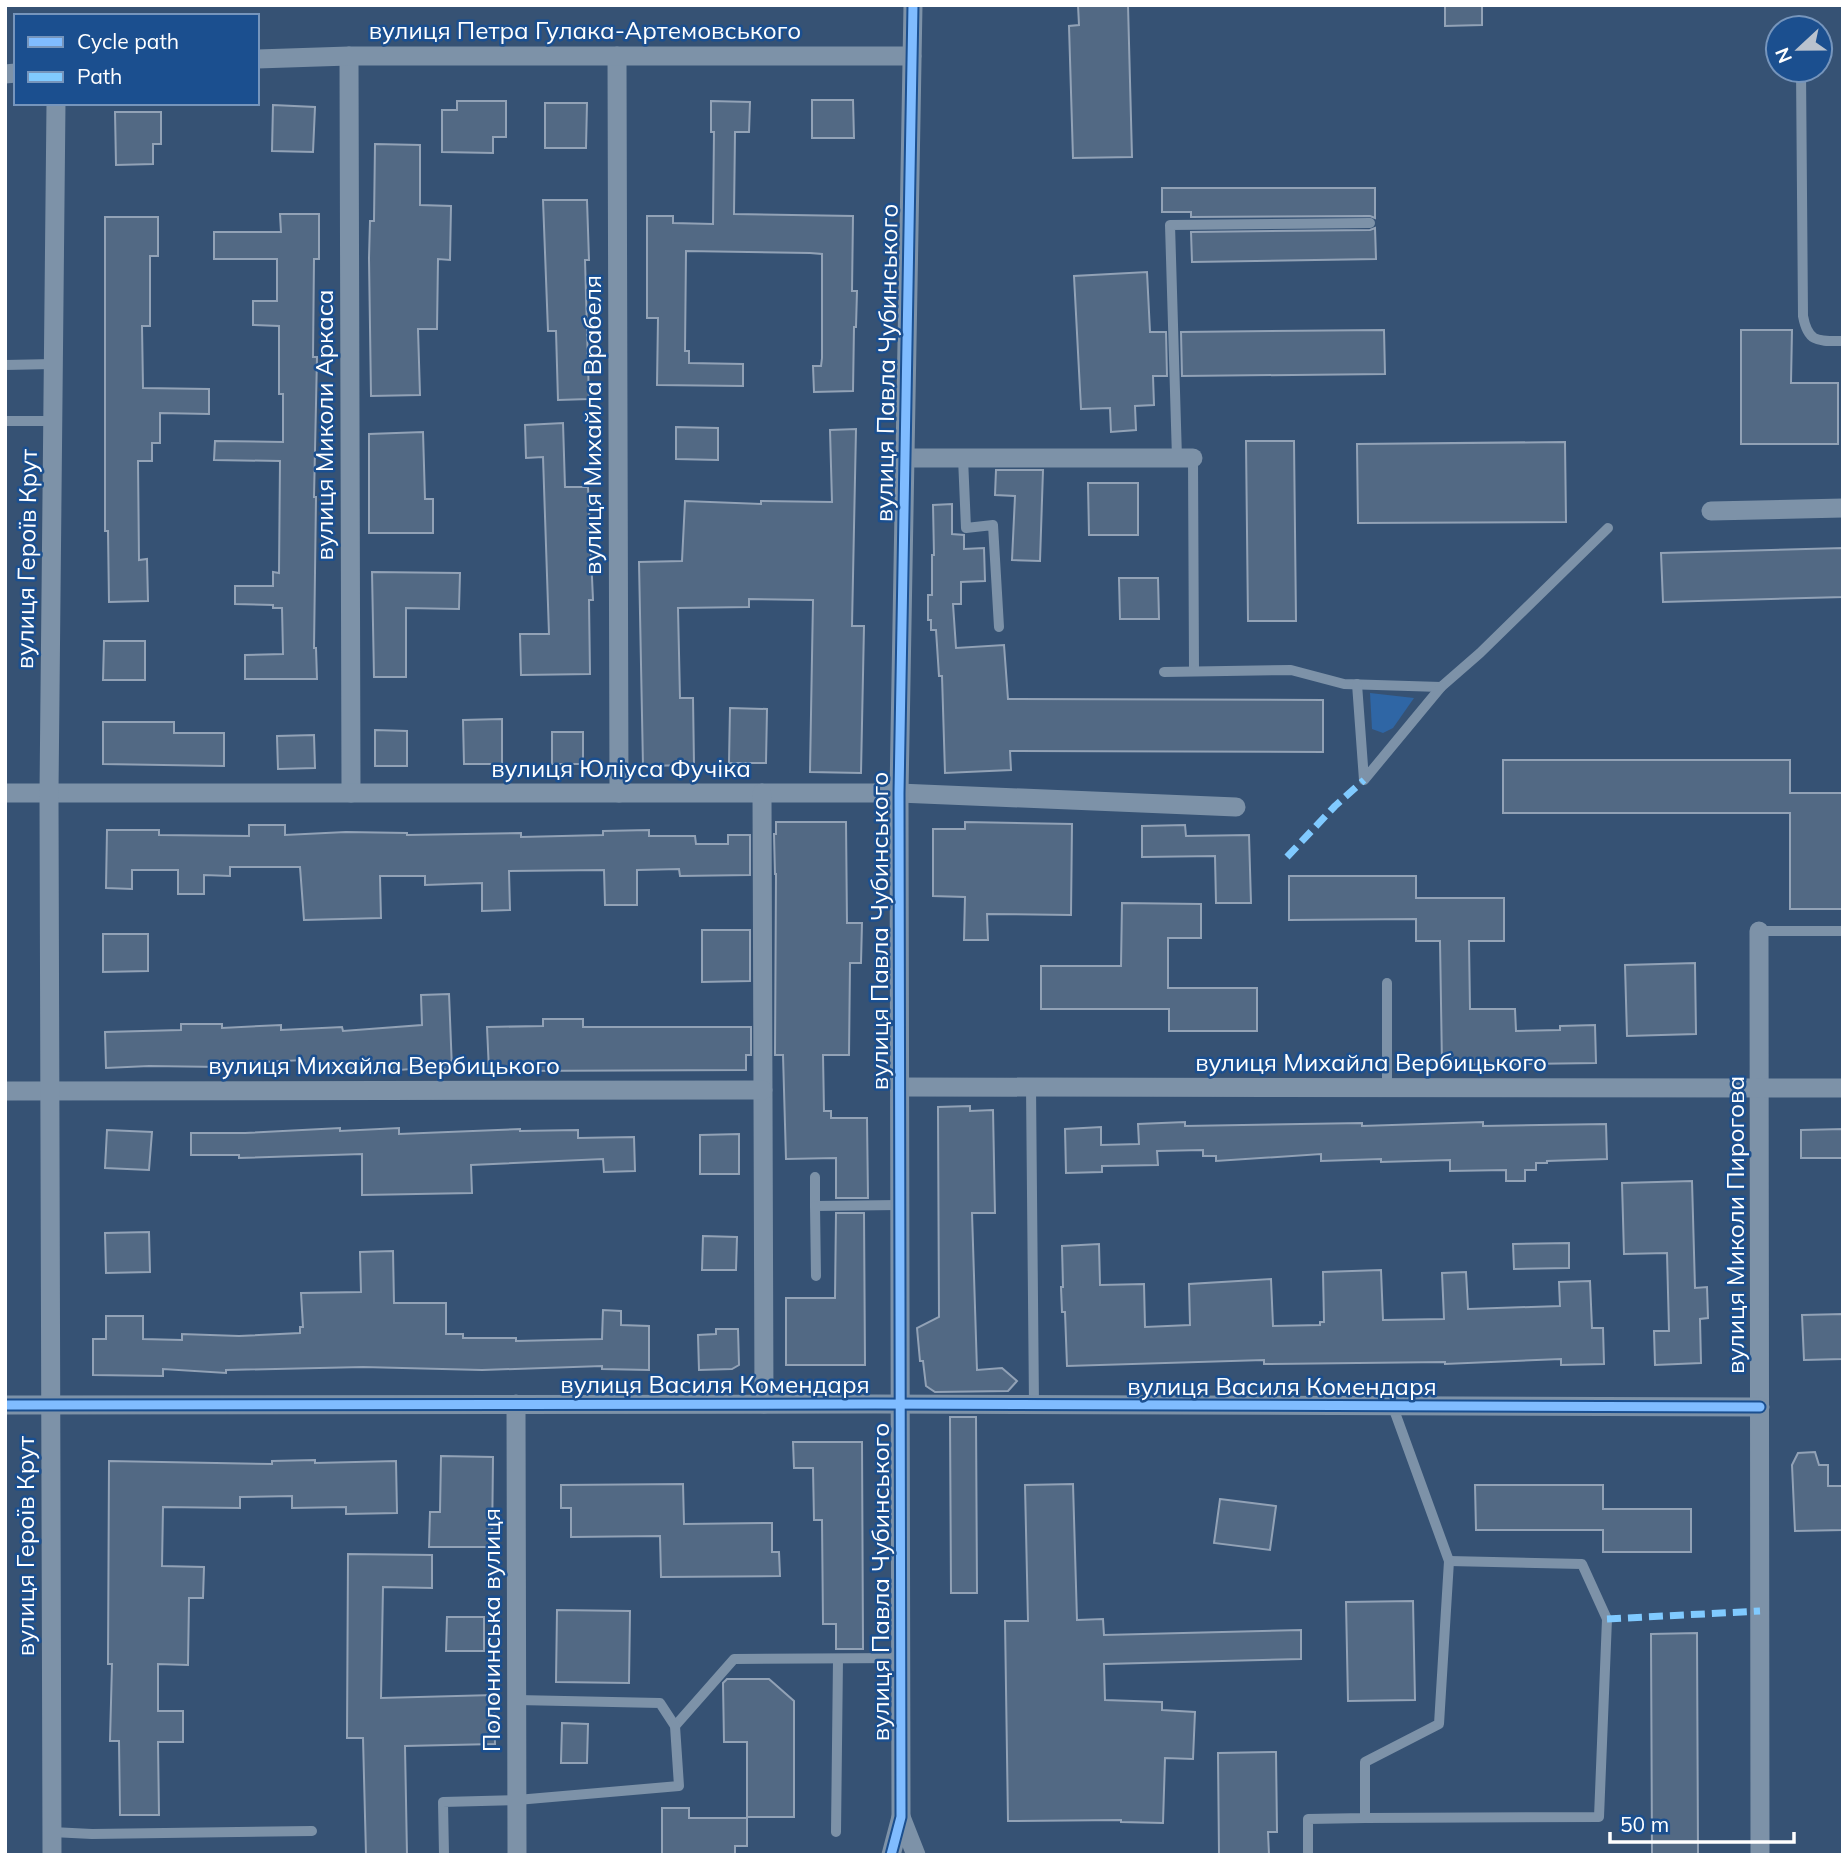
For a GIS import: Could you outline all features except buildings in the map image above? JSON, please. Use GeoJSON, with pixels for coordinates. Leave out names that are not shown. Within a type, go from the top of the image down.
{"type":"FeatureCollection","features":[{"type":"Feature","properties":{"kind":"street","name":"вулиця Павла Чубинського"},"geometry":{"type":"LineString","coordinates":[[891,1855],[901,1817],[898,793],[913,5]]}},
{"type":"Feature","properties":{"kind":"street","name":"вулиця Петра Гулака-Артемовського"},"geometry":{"type":"LineString","coordinates":[[259,59],[349,56],[912,56]]}},
{"type":"Feature","properties":{"kind":"street","name":"вулиця Миколи Аркаса"},"geometry":{"type":"LineString","coordinates":[[349,56],[351,793]]}},
{"type":"Feature","properties":{"kind":"street","name":"вулиця Михайла Врабеля"},"geometry":{"type":"LineString","coordinates":[[617,56],[619,793]]}},
{"type":"Feature","properties":{"kind":"street","name":"вулиця Героїв Крут"},"geometry":{"type":"LineString","coordinates":[[52,1855],[49,793],[56,105]]}},
{"type":"Feature","properties":{"kind":"street"},"geometry":{"type":"LineString","coordinates":[[904,458],[1185,458]]}},
{"type":"Feature","properties":{"kind":"street"},"geometry":{"type":"LineString","coordinates":[[1711,511],[1843,508]]}},
{"type":"Feature","properties":{"kind":"street","name":"вулиця Юліуса Фучіка"},"geometry":{"type":"LineString","coordinates":[[5,793],[898,793],[1236,807]]}},
{"type":"Feature","properties":{"kind":"street"},"geometry":{"type":"LineString","coordinates":[[762,793],[764,1404]]}},
{"type":"Feature","properties":{"kind":"street","name":"вулиця Миколи Пирогова"},"geometry":{"type":"LineString","coordinates":[[1759,931],[1760,1855]]}},
{"type":"Feature","properties":{"kind":"street","name":"вулиця Михайла Вербицького"},"geometry":{"type":"LineString","coordinates":[[899,1087],[1843,1088]]}},
{"type":"Feature","properties":{"kind":"street","name":"вулиця Михайла Вербицького"},"geometry":{"type":"LineString","coordinates":[[5,1091],[764,1090]]}},
{"type":"Feature","properties":{"kind":"street","name":"Полонинська вулиця"},"geometry":{"type":"LineString","coordinates":[[516,1404],[517,1855]]}},
{"type":"Feature","properties":{"kind":"street","name":"вулиця Василя Комендаря"},"geometry":{"type":"LineString","coordinates":[[5,1405],[1760,1407]]}},
{"type":"Feature","properties":{"kind":"street","name":"вулиця Павла Чубинського"},"geometry":{"type":"LineString","coordinates":[[901,1817],[916,1855]]}},
{"type":"Feature","properties":{"kind":"lane"},"geometry":{"type":"LineString","coordinates":[[1801,84],[1802,316],[1806,331],[1818,341],[1843,341]]}},
{"type":"Feature","properties":{"kind":"lane"},"geometry":{"type":"LineString","coordinates":[[1194,671],[1185,458],[1170,225],[1370,223]]}},
{"type":"Feature","properties":{"kind":"lane"},"geometry":{"type":"LineString","coordinates":[[5,365],[53,364]]}},
{"type":"Feature","properties":{"kind":"lane"},"geometry":{"type":"LineString","coordinates":[[5,421],[53,421]]}},
{"type":"Feature","properties":{"kind":"lane"},"geometry":{"type":"LineString","coordinates":[[963,458],[966,528],[993,525],[999,627]]}},
{"type":"Feature","properties":{"kind":"lane"},"geometry":{"type":"LineString","coordinates":[[1357,684],[1364,780],[1441,687],[1480,653],[1608,528]]}},
{"type":"Feature","properties":{"kind":"lane"},"geometry":{"type":"LineString","coordinates":[[1164,672],[1291,670],[1344,684],[1441,687]]}},
{"type":"Feature","properties":{"kind":"lane"},"geometry":{"type":"LineString","coordinates":[[1759,931],[1843,931]]}},
{"type":"Feature","properties":{"kind":"lane"},"geometry":{"type":"LineString","coordinates":[[1387,983],[1387,1088]]}},
{"type":"Feature","properties":{"kind":"lane"},"geometry":{"type":"LineString","coordinates":[[1031,1087],[1034,1406]]}},
{"type":"Feature","properties":{"kind":"lane"},"geometry":{"type":"LineString","coordinates":[[815,1177],[816,1276]]}},
{"type":"Feature","properties":{"kind":"lane"},"geometry":{"type":"LineString","coordinates":[[815,1206],[900,1205]]}},
{"type":"Feature","properties":{"kind":"lane"},"geometry":{"type":"LineString","coordinates":[[1365,1818],[1365,1762],[1439,1724],[1449,1561],[1393,1407]]}},
{"type":"Feature","properties":{"kind":"lane"},"geometry":{"type":"LineString","coordinates":[[1308,1855],[1308,1819],[1599,1817],[1607,1619],[1582,1564],[1449,1561]]}},
{"type":"Feature","properties":{"kind":"lane"},"geometry":{"type":"LineString","coordinates":[[675,1726],[734,1659],[901,1658]]}},
{"type":"Feature","properties":{"kind":"lane"},"geometry":{"type":"LineString","coordinates":[[836,1832],[838,1659]]}},
{"type":"Feature","properties":{"kind":"lane"},"geometry":{"type":"LineString","coordinates":[[444,1855],[443,1802],[517,1800],[679,1786],[675,1726],[660,1703],[517,1700]]}},
{"type":"Feature","properties":{"kind":"lane"},"geometry":{"type":"LineString","coordinates":[[52,1832],[92,1834],[312,1831]]}},
{"type":"Feature","properties":{"kind":"shaded area"},"geometry":{"type":"Polygon","coordinates":[[[1370,693],[1414,698],[1393,728],[1383,733],[1372,729],[1370,693]]]}},
{"type":"Feature","properties":{"kind":"marked path"},"geometry":{"type":"LineString","coordinates":[[1287,857],[1335,806],[1364,780]]}},
{"type":"Feature","properties":{"kind":"marked path"},"geometry":{"type":"LineString","coordinates":[[1607,1619],[1760,1611]]}},
{"type":"Feature","properties":{"kind":"cycle path"},"geometry":{"type":"LineString","coordinates":[[891,1855],[901,1817],[899,793],[913,5]]}},
{"type":"Feature","properties":{"kind":"cycle path"},"geometry":{"type":"LineString","coordinates":[[5,1405],[1760,1407]]}}]}
